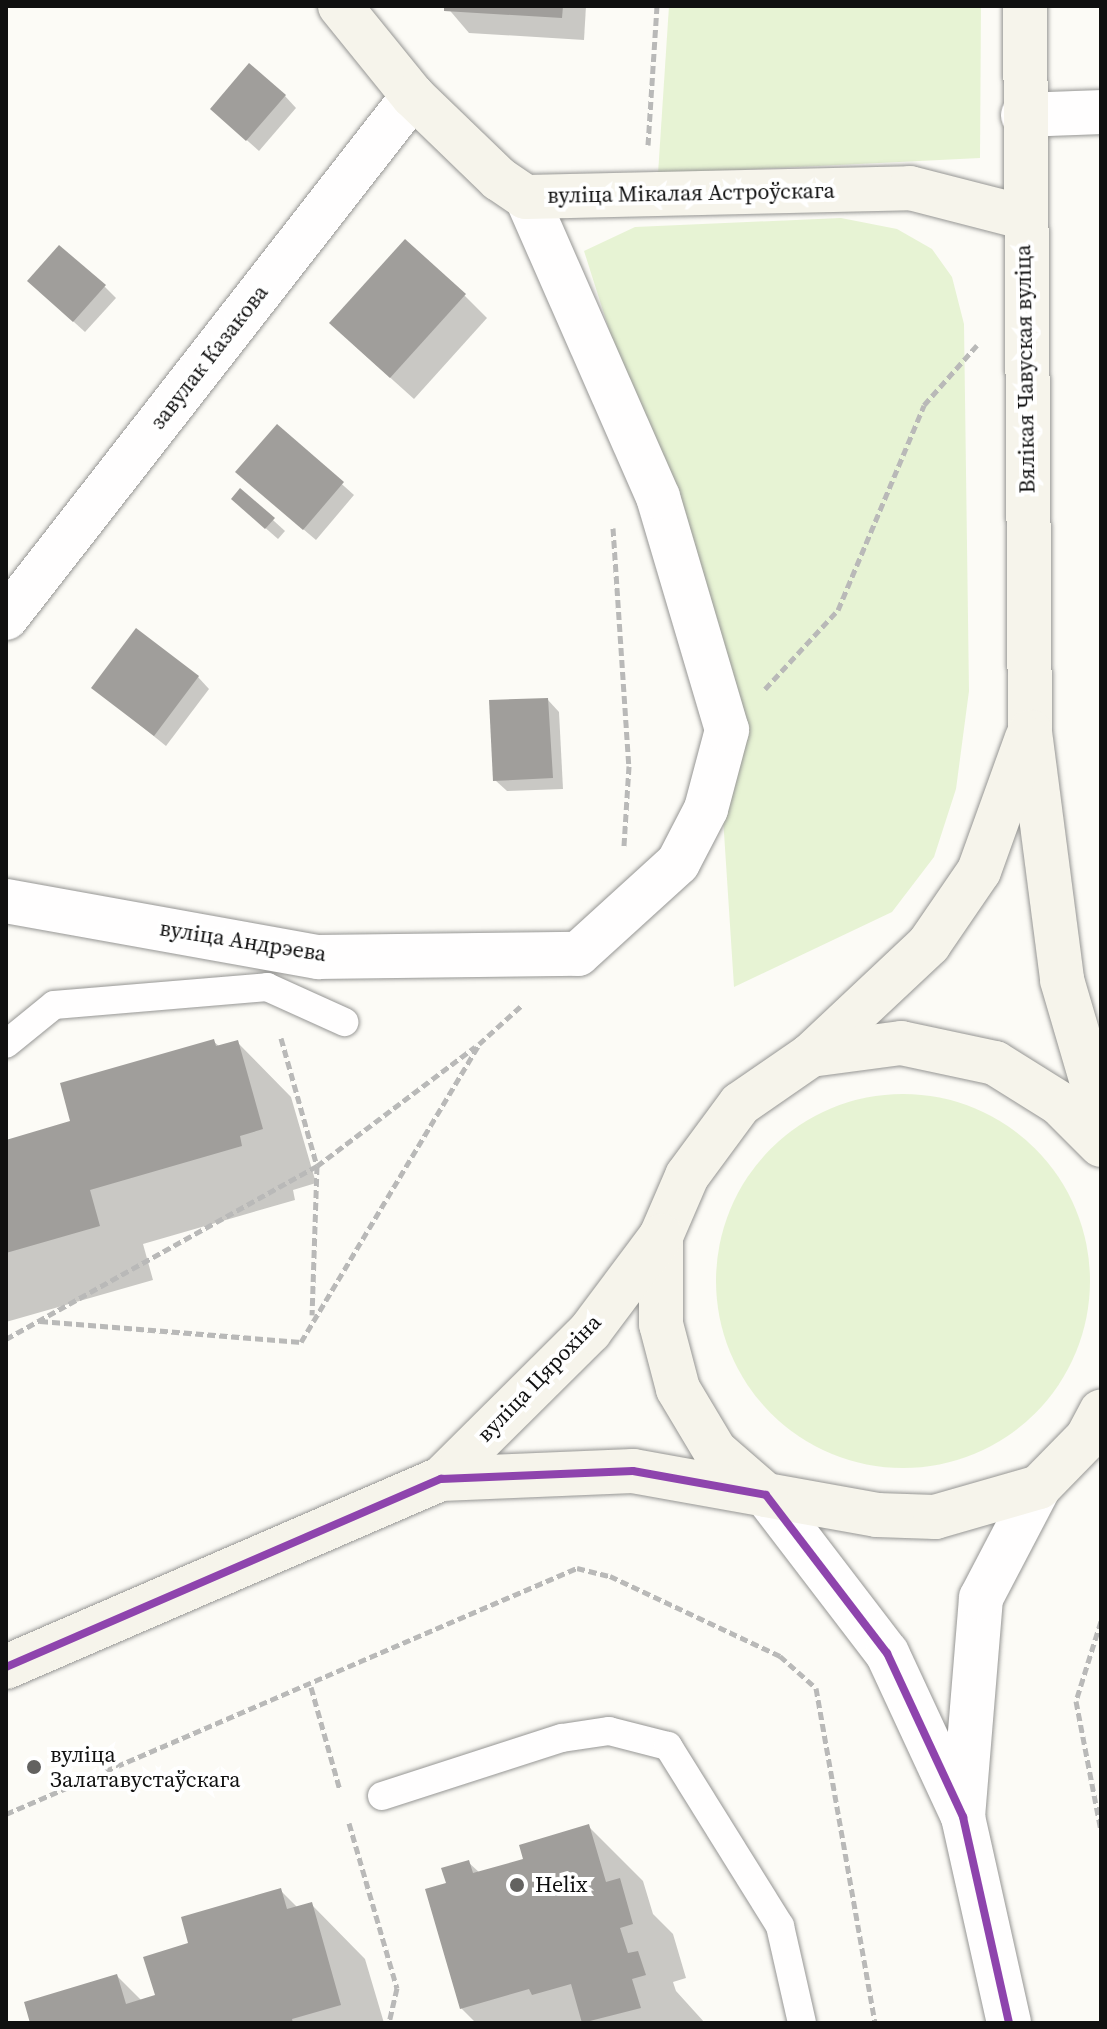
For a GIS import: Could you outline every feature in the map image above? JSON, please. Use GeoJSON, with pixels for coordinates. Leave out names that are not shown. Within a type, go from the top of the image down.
{"type":"FeatureCollection","features":[{"type":"Feature","properties":{"kind":"main road","name":"вуліца Мікалая Астроўскага"},"geometry":{"type":"LineString","coordinates":[[340,6],[413,96],[499,179],[526,197],[910,188],[1023,217]]}},
{"type":"Feature","properties":{"kind":"main road","name":"Вялікая Чавуская вуліца"},"geometry":{"type":"LineString","coordinates":[[1025,6],[1023,217],[1030,732],[1062,980],[1101,1113]]}},
{"type":"Feature","properties":{"kind":"main road","name":"Вялікая Чавуская вуліца"},"geometry":{"type":"LineString","coordinates":[[661,1236],[687,1176],[740,1104],[811,1055],[929,944],[979,871],[1030,732]]}},
{"type":"Feature","properties":{"kind":"main road"},"geometry":{"type":"LineString","coordinates":[[811,1055],[901,1043],[995,1063],[1059,1103],[1101,1145]]}},
{"type":"Feature","properties":{"kind":"main road"},"geometry":{"type":"LineString","coordinates":[[661,1236],[661,1324],[678,1389],[715,1451],[766,1495]]}},
{"type":"Feature","properties":{"kind":"main road","name":"вуліца Цярохіна"},"geometry":{"type":"LineString","coordinates":[[441,1479],[590,1331],[661,1236]]}},
{"type":"Feature","properties":{"kind":"main road"},"geometry":{"type":"LineString","coordinates":[[1039,1487],[1087,1438],[1101,1412]]}},
{"type":"Feature","properties":{"kind":"main road","name":"вуліца Цярохіна"},"geometry":{"type":"LineString","coordinates":[[6,1667],[441,1479],[633,1471],[877,1515],[935,1517],[1039,1487]]}},
{"type":"Feature","properties":{"kind":"street","name":"завулак Казакова"},"geometry":{"type":"LineString","coordinates":[[6,618],[413,96]]}},
{"type":"Feature","properties":{"kind":"street"},"geometry":{"type":"LineString","coordinates":[[1023,115],[1101,112]]}},
{"type":"Feature","properties":{"kind":"street"},"geometry":{"type":"LineString","coordinates":[[526,197],[658,497],[727,730],[706,809],[678,863],[578,954]]}},
{"type":"Feature","properties":{"kind":"street","name":"вуліца Андрэева"},"geometry":{"type":"LineString","coordinates":[[6,901],[318,957],[578,954]]}},
{"type":"Feature","properties":{"kind":"street"},"geometry":{"type":"LineString","coordinates":[[963,1817],[981,1598],[1039,1487]]}},
{"type":"Feature","properties":{"kind":"street"},"geometry":{"type":"LineString","coordinates":[[766,1495],[887,1653],[963,1817],[1009,2023]]}},
{"type":"Feature","properties":{"kind":"lane"},"geometry":{"type":"LineString","coordinates":[[6,1044],[54,1005],[267,987],[344,1022]]}},
{"type":"Feature","properties":{"kind":"lane"},"geometry":{"type":"LineString","coordinates":[[382,1796],[562,1738],[609,1731],[668,1746],[780,1926],[802,2023]]}},
{"type":"Feature","properties":{"kind":"path"},"geometry":{"type":"LineString","coordinates":[[645,196],[657,6]]}},
{"type":"Feature","properties":{"kind":"path"},"geometry":{"type":"LineString","coordinates":[[727,730],[838,610],[924,405],[1024,290]]}},
{"type":"Feature","properties":{"kind":"path"},"geometry":{"type":"LineString","coordinates":[[612,517],[629,766],[620,917]]}},
{"type":"Feature","properties":{"kind":"path"},"geometry":{"type":"LineString","coordinates":[[6,1339],[317,1166],[479,1044],[578,954]]}},
{"type":"Feature","properties":{"kind":"path"},"geometry":{"type":"LineString","coordinates":[[267,987],[317,1166],[312,1316]]}},
{"type":"Feature","properties":{"kind":"path"},"geometry":{"type":"LineString","coordinates":[[40,1321],[301,1342],[312,1316],[479,1044]]}},
{"type":"Feature","properties":{"kind":"path"},"geometry":{"type":"LineString","coordinates":[[1101,1621],[1076,1701],[1101,1831]]}},
{"type":"Feature","properties":{"kind":"path"},"geometry":{"type":"LineString","coordinates":[[311,1687],[397,1988],[389,2023]]}},
{"type":"Feature","properties":{"kind":"green space"},"geometry":{"type":"Polygon","coordinates":[[[669,6],[981,6],[980,158],[658,174],[669,6]]]}},
{"type":"Feature","properties":{"kind":"green space"},"geometry":{"type":"Polygon","coordinates":[[[841,218],[897,229],[932,249],[952,277],[964,324],[969,691],[956,789],[934,857],[892,912],[734,987],[720,771],[649,455],[584,251],[635,227],[841,218]]]}},
{"type":"Feature","properties":{"kind":"green space"},"geometry":{"type":"Polygon","coordinates":[[[903,1094],[939,1098],[975,1108],[1007,1126],[1035,1149],[1058,1177],[1076,1209],[1086,1245],[1090,1281],[1086,1317],[1076,1353],[1058,1385],[1035,1413],[1007,1436],[975,1454],[939,1464],[903,1468],[867,1464],[831,1454],[799,1436],[771,1413],[748,1385],[730,1353],[720,1317],[716,1281],[720,1245],[730,1209],[748,1177],[771,1149],[799,1126],[831,1108],[867,1098],[903,1094]]]}},
{"type":"Feature","properties":{"kind":"building"},"geometry":{"type":"Polygon","coordinates":[[[444,6],[563,6],[562,18],[444,11],[444,6]]]}},
{"type":"Feature","properties":{"kind":"building"},"geometry":{"type":"Polygon","coordinates":[[[249,63],[286,95],[246,141],[210,109],[249,63]]]}},
{"type":"Feature","properties":{"kind":"building"},"geometry":{"type":"Polygon","coordinates":[[[405,239],[466,294],[390,378],[329,323],[405,239]]]}},
{"type":"Feature","properties":{"kind":"building"},"geometry":{"type":"Polygon","coordinates":[[[59,245],[106,285],[73,322],[27,281],[59,245]]]}},
{"type":"Feature","properties":{"kind":"building"},"geometry":{"type":"Polygon","coordinates":[[[277,424],[344,482],[303,530],[235,472],[277,424]]]}},
{"type":"Feature","properties":{"kind":"building"},"geometry":{"type":"Polygon","coordinates":[[[240,488],[275,518],[265,529],[231,499],[240,488]]]}},
{"type":"Feature","properties":{"kind":"building"},"geometry":{"type":"Polygon","coordinates":[[[136,628],[199,676],[154,736],[91,688],[136,628]]]}},
{"type":"Feature","properties":{"kind":"building"},"geometry":{"type":"Polygon","coordinates":[[[548,698],[553,778],[493,781],[489,700],[548,698]]]}},
{"type":"Feature","properties":{"kind":"building"},"geometry":{"type":"Polygon","coordinates":[[[214,1039],[216,1046],[238,1040],[263,1129],[240,1136],[242,1146],[90,1190],[100,1226],[6,1253],[6,1140],[70,1121],[60,1083],[214,1039]]]}},
{"type":"Feature","properties":{"kind":"building"},"geometry":{"type":"Polygon","coordinates":[[[589,1824],[606,1882],[620,1878],[633,1924],[620,1928],[628,1953],[638,1951],[646,1975],[632,1979],[641,2008],[582,2023],[571,1984],[532,1995],[529,1989],[460,2009],[425,1889],[446,1883],[441,1868],[469,1860],[473,1873],[523,1859],[519,1845],[589,1824]]]}},
{"type":"Feature","properties":{"kind":"building"},"geometry":{"type":"Polygon","coordinates":[[[281,1888],[287,1909],[312,1902],[341,2005],[292,2019],[293,2023],[30,2023],[24,2002],[117,1974],[126,2004],[155,1995],[143,1957],[188,1943],[181,1917],[281,1888]]]}},
{"type":"Feature","properties":{"kind":"transit line"},"geometry":{"type":"LineString","coordinates":[[6,1667],[441,1479],[633,1471],[766,1495],[887,1653],[963,1817],[1009,2023]]}},
{"type":"Feature","properties":{"kind":"place","name":"вуліца Залатавустаўскага"},"geometry":{"type":"Point","coordinates":[34,1767]}},
{"type":"Feature","properties":{"kind":"place","name":"Helix"},"geometry":{"type":"Point","coordinates":[517,1885]}}]}
